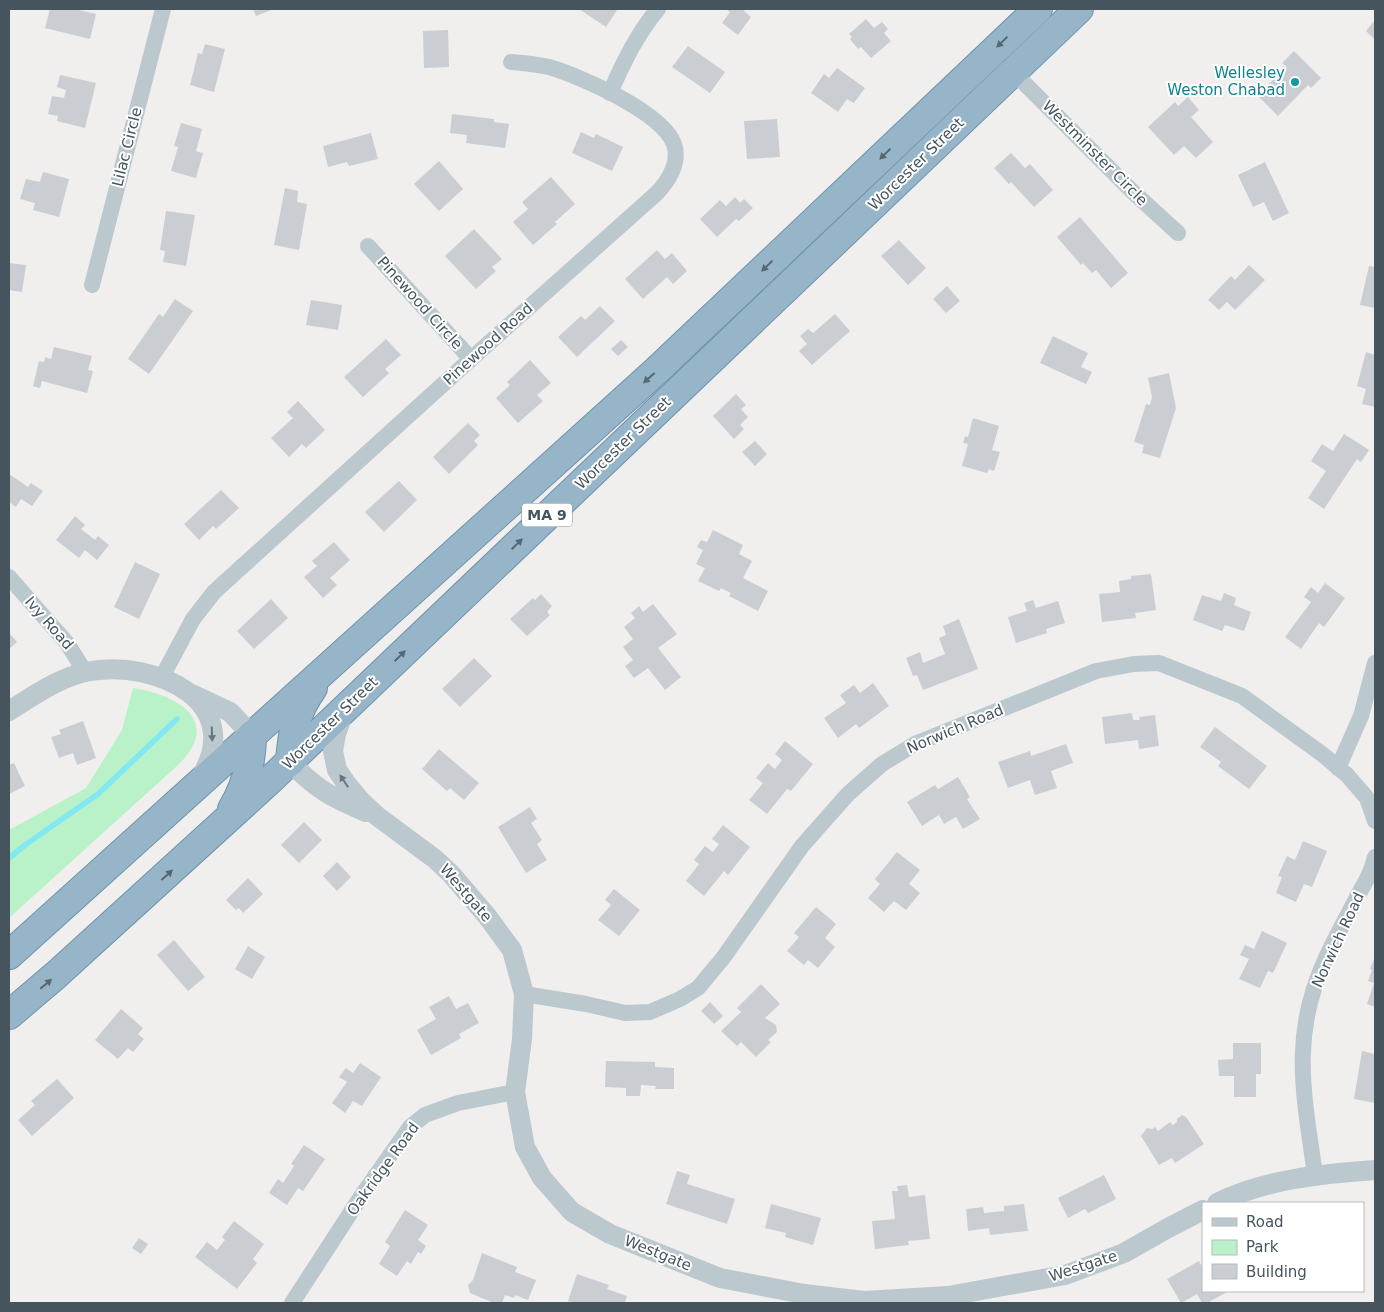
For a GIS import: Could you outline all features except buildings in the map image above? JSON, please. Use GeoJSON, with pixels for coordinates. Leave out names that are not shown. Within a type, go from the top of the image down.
{"type":"FeatureCollection","features":[{"type":"Feature","properties":{"kind":"highway","name":"Worcester Street"},"geometry":{"type":"LineString","coordinates":[[9,955],[655,372],[1038,9]]}},
{"type":"Feature","properties":{"kind":"highway","name":"Worcester Street"},"geometry":{"type":"LineString","coordinates":[[9,1015],[70,963],[290,762],[1079,9]]}},
{"type":"Feature","properties":{"kind":"highway"},"geometry":{"type":"LineString","coordinates":[[290,762],[292,734],[298,713],[312,689],[334,661]]}},
{"type":"Feature","properties":{"kind":"highway"},"geometry":{"type":"LineString","coordinates":[[216,830],[233,807],[245,784],[251,761],[252,735]]}},
{"type":"Feature","properties":{"kind":"street","name":"Lilac Circle"},"geometry":{"type":"LineString","coordinates":[[92,285],[163,9]]}},
{"type":"Feature","properties":{"kind":"street"},"geometry":{"type":"LineString","coordinates":[[610,93],[630,50],[658,9]]}},
{"type":"Feature","properties":{"kind":"street","name":"Pinewood Road"},"geometry":{"type":"LineString","coordinates":[[162,677],[187,629],[208,598],[657,193],[670,174],[673,167],[674,145],[667,134],[643,112],[610,93],[558,70],[535,64],[511,62]]}},
{"type":"Feature","properties":{"kind":"street","name":"Westminster Circle"},"geometry":{"type":"LineString","coordinates":[[1013,72],[1133,192],[1178,232]]}},
{"type":"Feature","properties":{"kind":"street","name":"Pinewood Circle"},"geometry":{"type":"LineString","coordinates":[[368,246],[471,359]]}},
{"type":"Feature","properties":{"kind":"street","name":"Ivy Road"},"geometry":{"type":"LineString","coordinates":[[9,577],[66,643],[85,672]]}},
{"type":"Feature","properties":{"kind":"street"},"geometry":{"type":"LineString","coordinates":[[1338,768],[1361,716],[1375,662]]}},
{"type":"Feature","properties":{"kind":"street","name":"Norwich Road"},"geometry":{"type":"LineString","coordinates":[[524,994],[625,1012],[650,1012],[680,999],[698,988],[722,958],[802,846],[848,794],[882,764],[915,744],[1096,671],[1134,664],[1159,663],[1242,696],[1313,747],[1338,768],[1367,798],[1375,821]]}},
{"type":"Feature","properties":{"kind":"street"},"geometry":{"type":"LineString","coordinates":[[9,711],[54,684],[85,672],[102,669],[132,670],[162,677],[190,693],[223,708],[235,717],[252,735]]}},
{"type":"Feature","properties":{"kind":"street"},"geometry":{"type":"LineString","coordinates":[[190,693],[207,712],[213,737],[206,768],[192,790]]}},
{"type":"Feature","properties":{"kind":"street","name":"Westgate"},"geometry":{"type":"LineString","coordinates":[[347,706],[336,734],[333,750],[335,763],[341,776],[352,792],[377,816],[435,859],[473,898],[512,950],[524,994],[522,1039],[515,1092],[525,1147],[542,1178],[572,1212],[610,1234],[720,1278],[804,1294],[864,1301],[948,1296],[1065,1275],[1124,1253],[1202,1211]]}},
{"type":"Feature","properties":{"kind":"street","name":"Westgate"},"geometry":{"type":"LineString","coordinates":[[290,762],[308,780],[324,792],[377,816]]}},
{"type":"Feature","properties":{"kind":"street","name":"Norwich Road"},"geometry":{"type":"LineString","coordinates":[[1315,1174],[1302,1081],[1302,1049],[1306,1022],[1312,994],[1320,972],[1366,880],[1375,857]]}},
{"type":"Feature","properties":{"kind":"street","name":"Oakridge Road"},"geometry":{"type":"LineString","coordinates":[[292,1303],[362,1195],[410,1127],[425,1115],[458,1103],[515,1092]]}},
{"type":"Feature","properties":{"kind":"street"},"geometry":{"type":"LineString","coordinates":[[1220,1202],[1266,1185],[1315,1174],[1375,1170]]}},
{"type":"Feature","properties":{"kind":"green space"},"geometry":{"type":"Polygon","coordinates":[[[133,688],[165,697],[179,704],[189,713],[195,723],[196,735],[191,749],[178,765],[9,918],[9,830],[86,788],[122,730],[133,688]]]}},
{"type":"Feature","properties":{"kind":"waterway"},"geometry":{"type":"LineString","coordinates":[[9,858],[98,794],[177,719]]}},
{"type":"Feature","properties":{"kind":"place","name":"Wellesley Weston Chabad"},"geometry":{"type":"Point","coordinates":[1295,82]}}]}
